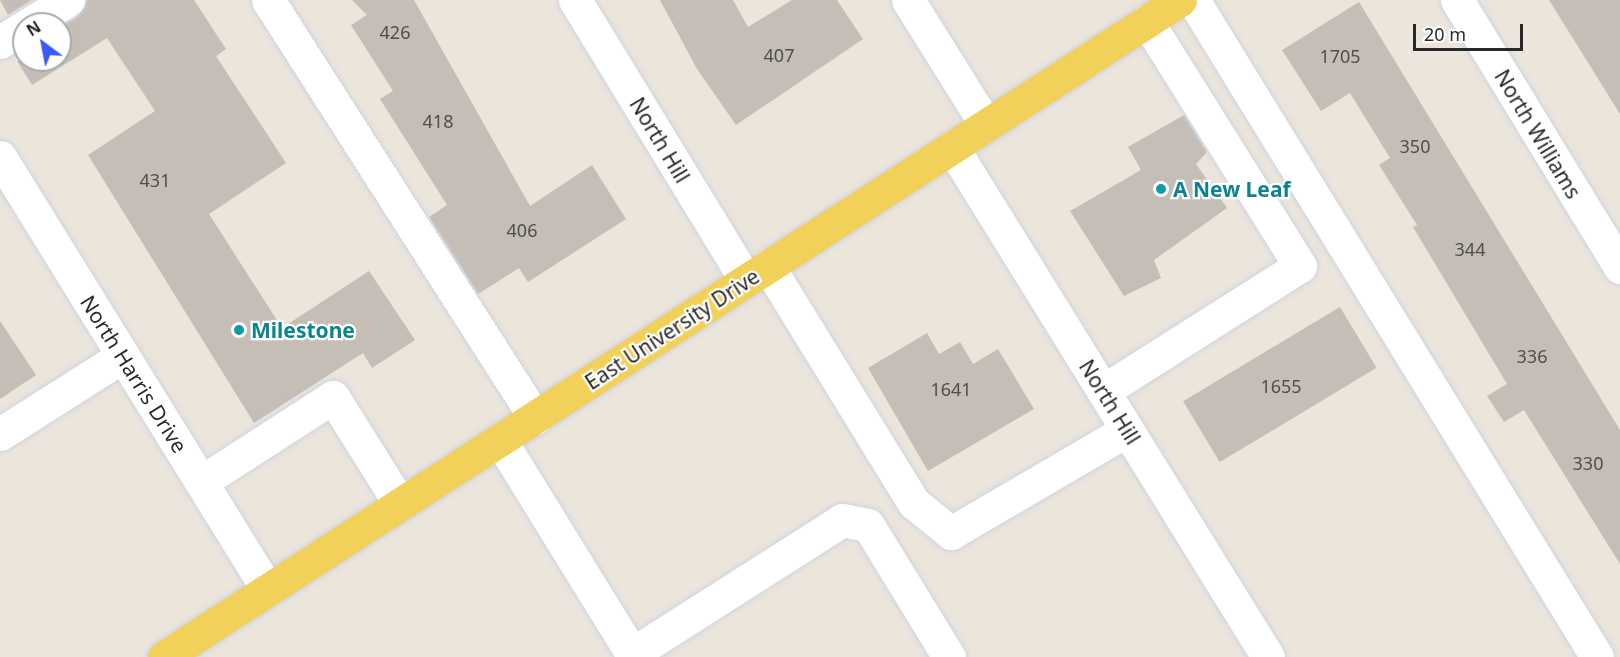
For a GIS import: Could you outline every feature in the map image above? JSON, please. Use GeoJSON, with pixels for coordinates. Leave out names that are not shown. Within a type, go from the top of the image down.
{"type":"FeatureCollection","features":[{"type":"Feature","properties":{"kind":"main road","name":"East University Drive"},"geometry":{"type":"LineString","coordinates":[[164,657],[1180,0]]}},
{"type":"Feature","properties":{"kind":"street"},"geometry":{"type":"LineString","coordinates":[[48,12],[68,0]]}},
{"type":"Feature","properties":{"kind":"street"},"geometry":{"type":"LineString","coordinates":[[268,0],[536,418]]}},
{"type":"Feature","properties":{"kind":"street","name":"North Hill"},"geometry":{"type":"LineString","coordinates":[[575,0],[914,503],[951,533],[1127,430]]}},
{"type":"Feature","properties":{"kind":"street"},"geometry":{"type":"LineString","coordinates":[[908,0],[986,125]]}},
{"type":"Feature","properties":{"kind":"street"},"geometry":{"type":"LineString","coordinates":[[1193,0],[1597,657]]}},
{"type":"Feature","properties":{"kind":"street","name":"North Williams"},"geometry":{"type":"LineString","coordinates":[[1456,0],[1620,267]]}},
{"type":"Feature","properties":{"kind":"street"},"geometry":{"type":"LineString","coordinates":[[1103,391],[1300,266],[1147,21]]}},
{"type":"Feature","properties":{"kind":"street","name":"North Hill"},"geometry":{"type":"LineString","coordinates":[[952,147],[1268,657]]}},
{"type":"Feature","properties":{"kind":"street","name":"North Harris Drive"},"geometry":{"type":"LineString","coordinates":[[0,157],[268,590]]}},
{"type":"Feature","properties":{"kind":"street"},"geometry":{"type":"LineString","coordinates":[[0,434],[123,356]]}},
{"type":"Feature","properties":{"kind":"street"},"geometry":{"type":"LineString","coordinates":[[201,482],[333,397],[400,504]]}},
{"type":"Feature","properties":{"kind":"street"},"geometry":{"type":"LineString","coordinates":[[500,440],[633,656],[842,520],[868,525],[949,657]]}},
{"type":"Feature","properties":{"kind":"building"},"geometry":{"type":"Polygon","coordinates":[[[0,0],[32,0],[12,12],[8,15],[0,0]]]}},
{"type":"Feature","properties":{"kind":"building"},"geometry":{"type":"Polygon","coordinates":[[[87,0],[194,0],[226,49],[216,56],[286,163],[209,214],[282,328],[369,271],[415,340],[372,368],[363,353],[254,423],[88,155],[155,111],[107,38],[72,60],[72,20],[78,16],[87,0]]]}},
{"type":"Feature","properties":{"kind":"building"},"geometry":{"type":"Polygon","coordinates":[[[352,0],[414,0],[530,206],[592,165],[626,219],[528,282],[519,268],[478,294],[429,217],[447,205],[380,99],[393,91],[351,25],[367,15],[352,0]]]}},
{"type":"Feature","properties":{"kind":"building"},"geometry":{"type":"Polygon","coordinates":[[[660,0],[733,0],[748,27],[792,0],[837,0],[863,39],[736,125],[697,69],[660,0]]]}},
{"type":"Feature","properties":{"kind":"building"},"geometry":{"type":"Polygon","coordinates":[[[1549,0],[1620,0],[1620,114],[1549,0]]]}},
{"type":"Feature","properties":{"kind":"building"},"geometry":{"type":"Polygon","coordinates":[[[1359,2],[1620,430],[1620,564],[1524,410],[1504,422],[1487,396],[1507,384],[1413,227],[1417,225],[1379,165],[1390,158],[1350,93],[1321,111],[1282,50],[1359,2]]]}},
{"type":"Feature","properties":{"kind":"building"},"geometry":{"type":"Polygon","coordinates":[[[24,72],[53,72],[32,85],[24,72]]]}},
{"type":"Feature","properties":{"kind":"building","name":"A New Leaf"},"geometry":{"type":"Polygon","coordinates":[[[1184,115],[1207,152],[1196,164],[1227,208],[1154,260],[1161,278],[1124,296],[1070,211],[1141,170],[1128,147],[1184,115]]]}},
{"type":"Feature","properties":{"kind":"building"},"geometry":{"type":"Polygon","coordinates":[[[1340,307],[1377,368],[1220,462],[1183,401],[1340,307]]]}},
{"type":"Feature","properties":{"kind":"building"},"geometry":{"type":"Polygon","coordinates":[[[0,321],[36,375],[0,399],[0,321]]]}},
{"type":"Feature","properties":{"kind":"building"},"geometry":{"type":"Polygon","coordinates":[[[927,333],[939,354],[960,342],[973,364],[998,349],[1034,409],[928,471],[868,368],[927,333]]]}},
{"type":"Feature","properties":{"kind":"place","name":"A New Leaf"},"geometry":{"type":"Point","coordinates":[1161,189]}},
{"type":"Feature","properties":{"kind":"place","name":"Milestone"},"geometry":{"type":"Point","coordinates":[239,330]}}]}
